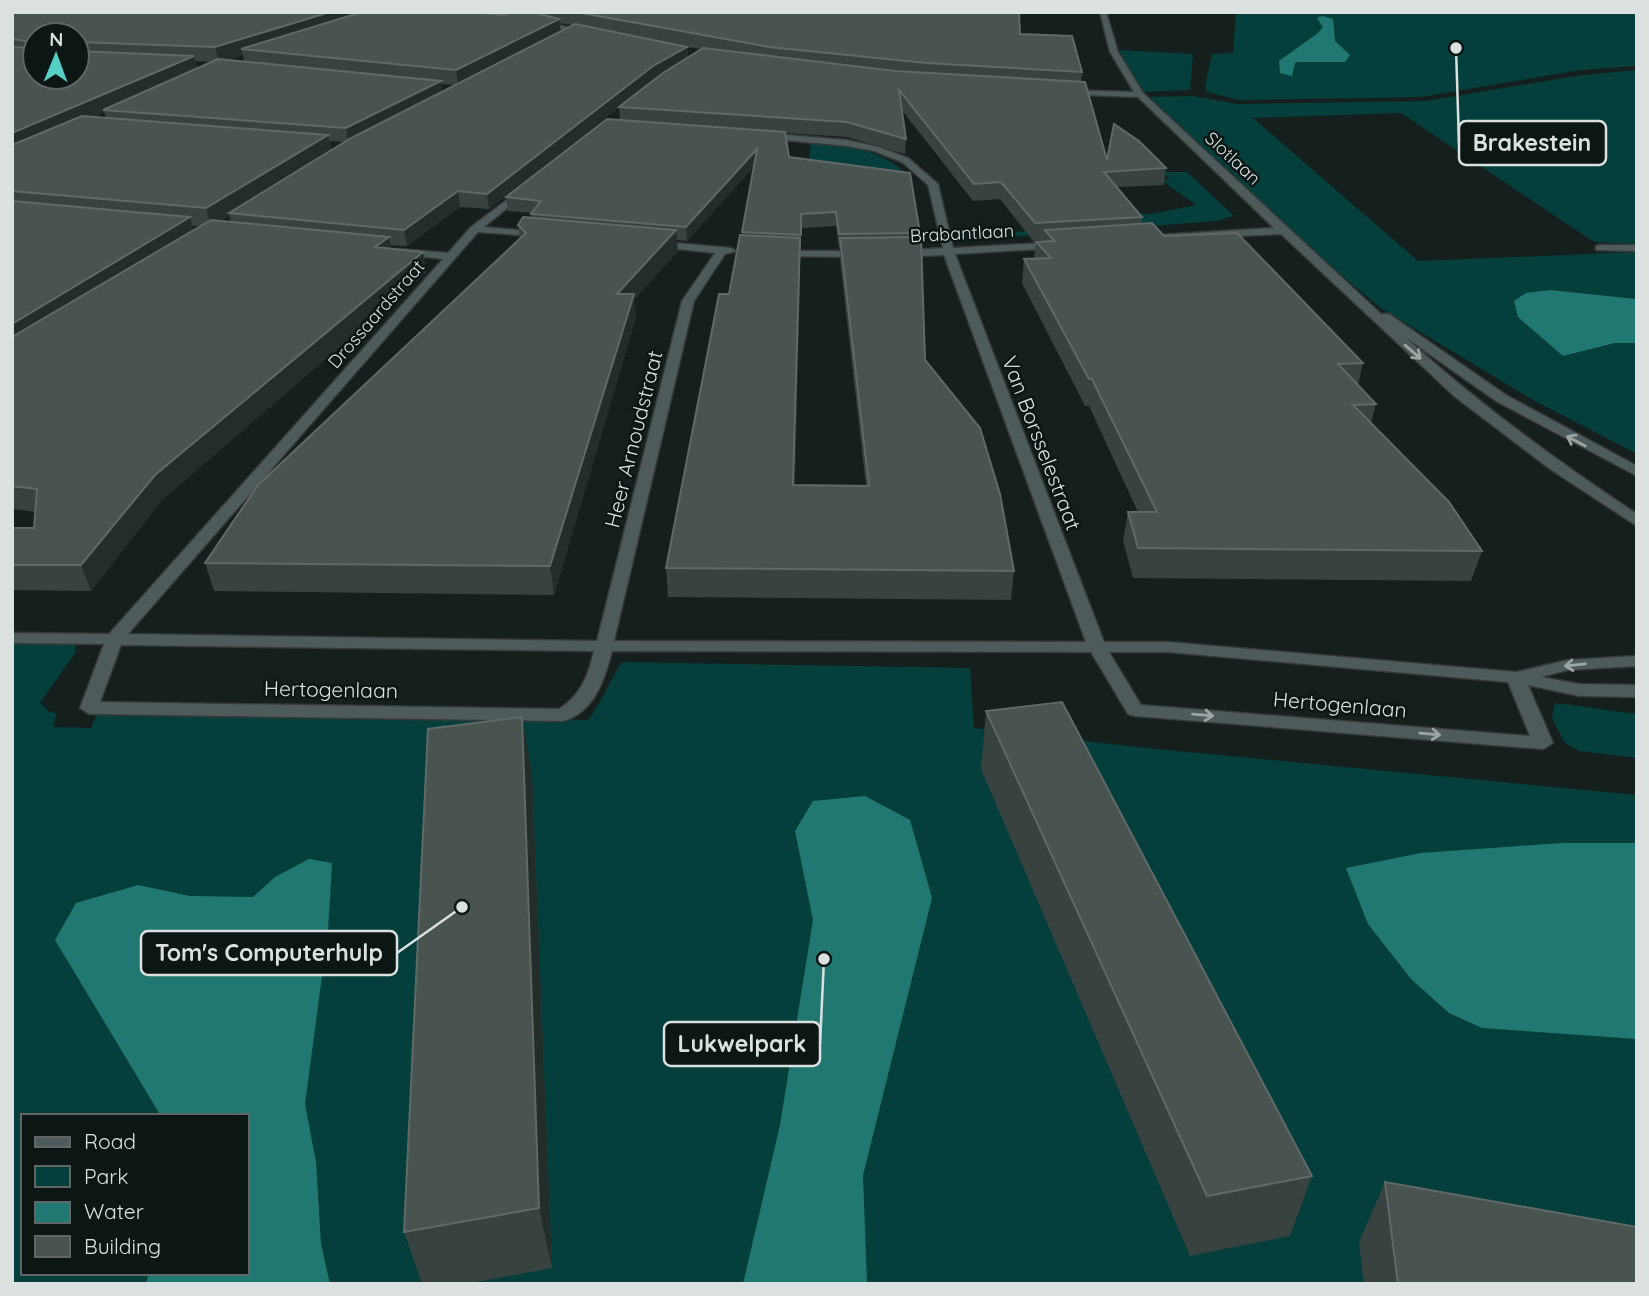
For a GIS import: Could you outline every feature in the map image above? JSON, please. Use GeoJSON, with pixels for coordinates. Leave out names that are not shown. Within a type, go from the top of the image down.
{"type":"FeatureCollection","features":[{"type":"Feature","properties":{"kind":"street"},"geometry":{"type":"LineString","coordinates":[[489,12],[595,35]]}},
{"type":"Feature","properties":{"kind":"street","name":"Slotlaan"},"geometry":{"type":"LineString","coordinates":[[1103,12],[1114,52],[1140,95],[1283,231],[1369,308],[1399,341],[1459,393],[1555,466],[1637,521]]}},
{"type":"Feature","properties":{"kind":"street"},"geometry":{"type":"LineString","coordinates":[[504,25],[562,28]]}},
{"type":"Feature","properties":{"kind":"street"},"geometry":{"type":"LineString","coordinates":[[556,40],[575,31]]}},
{"type":"Feature","properties":{"kind":"street"},"geometry":{"type":"LineString","coordinates":[[1047,92],[1140,95]]}},
{"type":"Feature","properties":{"kind":"street"},"geometry":{"type":"LineString","coordinates":[[752,135],[876,149],[905,160],[933,184]]}},
{"type":"Feature","properties":{"kind":"street"},"geometry":{"type":"LineString","coordinates":[[792,138],[792,151]]}},
{"type":"Feature","properties":{"kind":"street","name":"Drossaardstraat"},"geometry":{"type":"LineString","coordinates":[[115,638],[450,256],[475,229],[541,177]]}},
{"type":"Feature","properties":{"kind":"street"},"geometry":{"type":"LineString","coordinates":[[908,180],[933,184]]}},
{"type":"Feature","properties":{"kind":"street","name":"Van Borsselestraat"},"geometry":{"type":"LineString","coordinates":[[933,184],[949,253],[1097,647]]}},
{"type":"Feature","properties":{"kind":"street"},"geometry":{"type":"LineString","coordinates":[[475,229],[557,236]]}},
{"type":"Feature","properties":{"kind":"street"},"geometry":{"type":"LineString","coordinates":[[1140,239],[1283,231]]}},
{"type":"Feature","properties":{"kind":"street","name":"Brabantlaan"},"geometry":{"type":"LineString","coordinates":[[640,243],[753,253],[949,253],[1072,244]]}},
{"type":"Feature","properties":{"kind":"street"},"geometry":{"type":"LineString","coordinates":[[1600,248],[1637,248]]}},
{"type":"Feature","properties":{"kind":"street"},"geometry":{"type":"LineString","coordinates":[[384,250],[450,256]]}},
{"type":"Feature","properties":{"kind":"street","name":"Heer Arnoudstraat"},"geometry":{"type":"LineString","coordinates":[[604,646],[688,301],[722,250]]}},
{"type":"Feature","properties":{"kind":"street","name":"Slotlaan"},"geometry":{"type":"LineString","coordinates":[[1369,308],[1403,327],[1450,364],[1501,398],[1637,472]]}},
{"type":"Feature","properties":{"kind":"street","name":"Hertogenlaan"},"geometry":{"type":"LineString","coordinates":[[12,638],[604,646],[1168,648],[1515,677],[1579,690],[1637,691]]}},
{"type":"Feature","properties":{"kind":"street","name":"Hertogenlaan"},"geometry":{"type":"LineString","coordinates":[[115,638],[89,708],[563,715],[583,702],[599,668],[604,646]]}},
{"type":"Feature","properties":{"kind":"street","name":"Hertogenlaan"},"geometry":{"type":"LineString","coordinates":[[1097,647],[1135,710],[1543,743],[1515,677]]}},
{"type":"Feature","properties":{"kind":"street","name":"Hertogenlaan"},"geometry":{"type":"LineString","coordinates":[[1515,677],[1568,665],[1637,661]]}},
{"type":"Feature","properties":{"kind":"green space"},"geometry":{"type":"Polygon","coordinates":[[[1236,12],[1637,12],[1637,66],[1581,70],[1421,97],[1239,100],[1207,92],[1205,86],[1212,54],[1233,53],[1236,12]]]}},
{"type":"Feature","properties":{"kind":"green space"},"geometry":{"type":"Polygon","coordinates":[[[1119,50],[1193,54],[1190,90],[1140,92],[1119,50]]]}},
{"type":"Feature","properties":{"kind":"green space"},"geometry":{"type":"Polygon","coordinates":[[[1637,70],[1637,244],[1594,242],[1401,113],[1253,118],[1418,261],[1637,252],[1637,299],[1550,290],[1563,356],[1615,343],[1637,343],[1637,454],[1533,400],[1382,309],[1284,228],[1144,97],[1193,96],[1237,104],[1426,101],[1582,75],[1637,70]]]}},
{"type":"Feature","properties":{"kind":"green space"},"geometry":{"type":"Polygon","coordinates":[[[811,141],[860,148],[904,171],[809,160],[811,141]]]}},
{"type":"Feature","properties":{"kind":"green space"},"geometry":{"type":"Polygon","coordinates":[[[1162,172],[1187,172],[1234,216],[1216,221],[961,241],[959,236],[1091,227],[1118,213],[1151,214],[1196,205],[1161,180],[1170,179],[1162,172]]]}},
{"type":"Feature","properties":{"kind":"green space"},"geometry":{"type":"Polygon","coordinates":[[[12,637],[77,638],[75,653],[40,703],[50,712],[57,713],[53,727],[91,728],[97,713],[588,720],[622,662],[970,668],[974,728],[1146,748],[1637,795],[1637,1284],[12,1284],[12,637]]]}},
{"type":"Feature","properties":{"kind":"green space"},"geometry":{"type":"Polygon","coordinates":[[[1555,703],[1637,714],[1637,758],[1579,751],[1565,743],[1552,719],[1555,703]]]}},
{"type":"Feature","properties":{"kind":"water"},"geometry":{"type":"Polygon","coordinates":[[[1322,16],[1333,19],[1335,41],[1350,55],[1345,62],[1298,62],[1295,63],[1292,76],[1280,73],[1279,61],[1318,33],[1323,27],[1317,18],[1322,16]]]}},
{"type":"Feature","properties":{"kind":"water"},"geometry":{"type":"Polygon","coordinates":[[[1550,290],[1637,299],[1637,343],[1615,343],[1563,356],[1518,317],[1514,301],[1526,293],[1550,290]]]}},
{"type":"Feature","properties":{"kind":"water"},"geometry":{"type":"Polygon","coordinates":[[[865,796],[910,820],[932,898],[863,1175],[867,1284],[743,1284],[780,1125],[813,920],[795,831],[813,801],[865,796]]]}},
{"type":"Feature","properties":{"kind":"water"},"geometry":{"type":"Polygon","coordinates":[[[1562,843],[1637,843],[1637,1039],[1482,1028],[1449,1013],[1411,979],[1368,924],[1346,868],[1421,853],[1562,843]]]}},
{"type":"Feature","properties":{"kind":"water"},"geometry":{"type":"Polygon","coordinates":[[[309,859],[332,863],[328,931],[305,1104],[316,1162],[321,1244],[330,1284],[146,1284],[148,1275],[248,1275],[248,1114],[160,1114],[55,940],[76,903],[138,885],[190,896],[253,897],[275,877],[309,859]]]}},
{"type":"Feature","properties":{"kind":"building"},"geometry":{"type":"Polygon","coordinates":[[[12,12],[330,12],[215,47],[91,43],[91,21],[21,21],[21,40],[12,39],[12,12]]]}},
{"type":"Feature","properties":{"kind":"building"},"geometry":{"type":"Polygon","coordinates":[[[362,12],[470,12],[505,15],[511,12],[532,12],[559,19],[456,70],[241,49],[362,12]]]}},
{"type":"Feature","properties":{"kind":"building"},"geometry":{"type":"Polygon","coordinates":[[[576,12],[1019,12],[1020,34],[1072,36],[1082,72],[926,63],[769,47],[576,12]]]}},
{"type":"Feature","properties":{"kind":"building"},"geometry":{"type":"Polygon","coordinates":[[[575,24],[687,47],[653,66],[487,194],[458,191],[404,230],[229,213],[351,138],[575,24]]]}},
{"type":"Feature","properties":{"kind":"building"},"geometry":{"type":"Polygon","coordinates":[[[12,47],[21,48],[21,91],[91,91],[91,52],[194,56],[12,133],[12,47]]]}},
{"type":"Feature","properties":{"kind":"building"},"geometry":{"type":"Polygon","coordinates":[[[703,48],[895,71],[1085,82],[1107,160],[1114,124],[1139,141],[1166,168],[1104,172],[1142,217],[1035,223],[1001,182],[974,184],[899,90],[906,139],[847,122],[619,107],[663,73],[703,48]]]}},
{"type":"Feature","properties":{"kind":"building"},"geometry":{"type":"Polygon","coordinates":[[[218,59],[441,81],[346,128],[103,110],[218,59]]]}},
{"type":"Feature","properties":{"kind":"building"},"geometry":{"type":"Polygon","coordinates":[[[82,116],[328,135],[206,208],[12,191],[12,145],[82,116]]]}},
{"type":"Feature","properties":{"kind":"building"},"geometry":{"type":"Polygon","coordinates":[[[607,119],[785,132],[789,157],[910,173],[920,233],[839,234],[836,212],[801,214],[801,235],[742,232],[757,149],[686,227],[531,214],[541,201],[506,197],[607,119]]]}},
{"type":"Feature","properties":{"kind":"building"},"geometry":{"type":"Polygon","coordinates":[[[12,201],[190,217],[12,324],[12,201]]]}},
{"type":"Feature","properties":{"kind":"building"},"geometry":{"type":"Polygon","coordinates":[[[523,217],[676,230],[617,294],[634,294],[550,566],[205,563],[258,485],[526,233],[518,225],[523,217]]]}},
{"type":"Feature","properties":{"kind":"building"},"geometry":{"type":"Polygon","coordinates":[[[211,220],[389,237],[375,247],[423,252],[155,475],[81,565],[12,565],[12,528],[34,528],[37,489],[12,486],[12,337],[211,220]]]}},
{"type":"Feature","properties":{"kind":"building"},"geometry":{"type":"Polygon","coordinates":[[[1152,223],[1164,236],[1237,233],[1363,363],[1338,364],[1376,404],[1353,405],[1449,502],[1482,551],[1138,548],[1128,512],[1157,512],[1092,379],[1089,379],[1024,259],[1051,258],[1036,242],[1054,241],[1045,230],[1152,223]]]}},
{"type":"Feature","properties":{"kind":"building"},"geometry":{"type":"Polygon","coordinates":[[[740,235],[800,238],[793,485],[869,486],[840,238],[921,237],[925,360],[980,428],[1000,494],[1014,571],[666,568],[719,294],[729,294],[740,235]]]}},
{"type":"Feature","properties":{"kind":"building"},"geometry":{"type":"Polygon","coordinates":[[[1062,702],[1312,1176],[1207,1196],[986,711],[1062,702]]]}},
{"type":"Feature","properties":{"kind":"building"},"geometry":{"type":"Polygon","coordinates":[[[522,717],[539,1208],[404,1232],[428,729],[522,717]]]}},
{"type":"Feature","properties":{"kind":"building"},"geometry":{"type":"Polygon","coordinates":[[[1385,1182],[1637,1227],[1637,1284],[1398,1284],[1385,1182]]]}},
{"type":"Feature","properties":{"kind":"place","name":"Brakestein"},"geometry":{"type":"Point","coordinates":[1456,48]}},
{"type":"Feature","properties":{"kind":"place","name":"Tom's Computerhulp"},"geometry":{"type":"Point","coordinates":[462,907]}},
{"type":"Feature","properties":{"kind":"place","name":"Lukwelpark"},"geometry":{"type":"Point","coordinates":[824,959]}}]}
